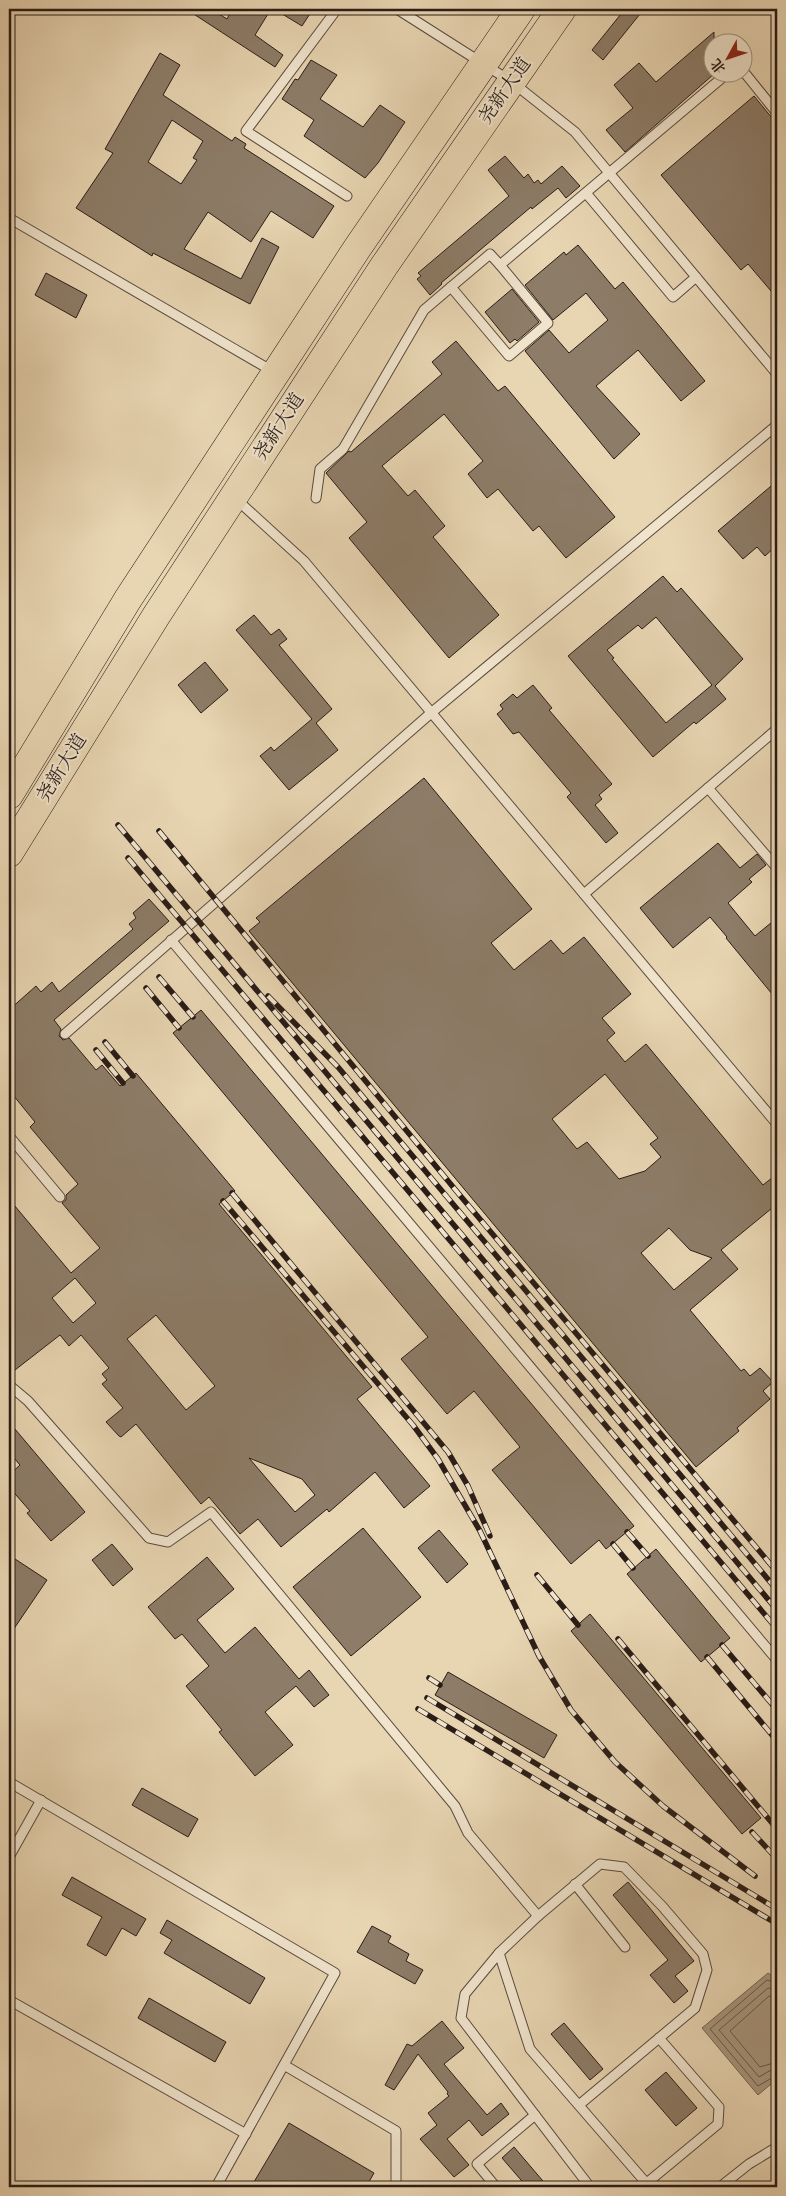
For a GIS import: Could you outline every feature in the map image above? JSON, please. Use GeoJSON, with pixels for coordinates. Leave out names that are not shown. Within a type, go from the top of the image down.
{"type":"FeatureCollection","features":[{"type":"Feature","properties":{"kind":"main road","name":"尧新大道"},"geometry":{"type":"LineString","coordinates":[[9,795],[128,599],[356,250],[521,9]]}},
{"type":"Feature","properties":{"kind":"main road","name":"尧新大道"},"geometry":{"type":"LineString","coordinates":[[9,854],[156,616],[384,266],[562,9]]}},
{"type":"Feature","properties":{"kind":"lane"},"geometry":{"type":"LineString","coordinates":[[337,9],[246,131],[347,196]]}},
{"type":"Feature","properties":{"kind":"lane"},"geometry":{"type":"LineString","coordinates":[[397,9],[512,82],[575,132],[777,374]]}},
{"type":"Feature","properties":{"kind":"lane"},"geometry":{"type":"LineString","coordinates":[[500,265],[717,82]]}},
{"type":"Feature","properties":{"kind":"lane"},"geometry":{"type":"LineString","coordinates":[[752,82],[777,113]]}},
{"type":"Feature","properties":{"kind":"lane"},"geometry":{"type":"LineString","coordinates":[[586,192],[673,297],[696,277]]}},
{"type":"Feature","properties":{"kind":"lane"},"geometry":{"type":"LineString","coordinates":[[9,218],[276,373]]}},
{"type":"Feature","properties":{"kind":"lane"},"geometry":{"type":"LineString","coordinates":[[316,498],[320,469],[343,449],[424,310],[451,287],[490,254],[548,324],[510,356],[451,287]]}},
{"type":"Feature","properties":{"kind":"lane"},"geometry":{"type":"LineString","coordinates":[[65,1034],[431,713],[777,425]]}},
{"type":"Feature","properties":{"kind":"lane"},"geometry":{"type":"LineString","coordinates":[[234,497],[304,561],[777,1124]]}},
{"type":"Feature","properties":{"kind":"lane"},"geometry":{"type":"LineString","coordinates":[[584,894],[777,729]]}},
{"type":"Feature","properties":{"kind":"lane"},"geometry":{"type":"LineString","coordinates":[[708,788],[777,868]]}},
{"type":"Feature","properties":{"kind":"lane"},"geometry":{"type":"LineString","coordinates":[[171,940],[777,1660]]}},
{"type":"Feature","properties":{"kind":"lane"},"geometry":{"type":"LineString","coordinates":[[9,1136],[60,1198]]}},
{"type":"Feature","properties":{"kind":"lane"},"geometry":{"type":"LineString","coordinates":[[9,1385],[28,1401],[149,1538],[168,1542],[211,1512],[455,1806],[468,1833],[538,1916]]}},
{"type":"Feature","properties":{"kind":"lane"},"geometry":{"type":"LineString","coordinates":[[9,1782],[336,1973],[216,2187]]}},
{"type":"Feature","properties":{"kind":"lane"},"geometry":{"type":"LineString","coordinates":[[9,1857],[41,1800]]}},
{"type":"Feature","properties":{"kind":"lane"},"geometry":{"type":"LineString","coordinates":[[579,2105],[695,2008],[706,1970],[703,1954],[662,1906],[624,1867],[600,1864],[538,1916],[499,1953],[465,1994],[461,2018],[590,2187]]}},
{"type":"Feature","properties":{"kind":"lane"},"geometry":{"type":"LineString","coordinates":[[575,1884],[625,1946]]}},
{"type":"Feature","properties":{"kind":"lane"},"geometry":{"type":"LineString","coordinates":[[499,1953],[530,2048],[644,2185],[718,2124],[719,2107],[660,2038]]}},
{"type":"Feature","properties":{"kind":"lane"},"geometry":{"type":"LineString","coordinates":[[9,2000],[246,2134]]}},
{"type":"Feature","properties":{"kind":"lane"},"geometry":{"type":"LineString","coordinates":[[284,2065],[396,2132],[396,2187]]}},
{"type":"Feature","properties":{"kind":"lane"},"geometry":{"type":"LineString","coordinates":[[496,2187],[476,2164],[535,2115]]}},
{"type":"Feature","properties":{"kind":"lane"},"geometry":{"type":"LineString","coordinates":[[720,2187],[749,2164],[777,2147]]}},
{"type":"Feature","properties":{"kind":"water"},"geometry":{"type":"Polygon","coordinates":[[[768,1973],[777,1979],[777,2079],[758,2095],[702,2028],[768,1973]]]}},
{"type":"Feature","properties":{"kind":"building"},"geometry":{"type":"Polygon","coordinates":[[[186,9],[211,9],[227,19],[232,9],[271,9],[255,35],[283,55],[275,67],[186,9]]]}},
{"type":"Feature","properties":{"kind":"building"},"geometry":{"type":"Polygon","coordinates":[[[274,9],[313,9],[302,26],[274,9]]]}},
{"type":"Feature","properties":{"kind":"building"},"geometry":{"type":"Polygon","coordinates":[[[625,9],[644,9],[603,60],[592,50],[625,9]]]}},
{"type":"Feature","properties":{"kind":"building"},"geometry":{"type":"Polygon","coordinates":[[[704,41],[705,82],[625,152],[606,130],[633,108],[614,85],[639,63],[656,82],[704,41]]]}},
{"type":"Feature","properties":{"kind":"building"},"geometry":{"type":"Polygon","coordinates":[[[160,53],[180,65],[163,95],[232,141],[235,137],[246,144],[244,148],[334,206],[313,238],[271,211],[251,242],[208,212],[184,249],[241,279],[262,238],[279,247],[250,304],[153,253],[152,256],[76,208],[113,153],[105,149],[160,53]],[[172,120],[148,162],[181,184],[197,160],[193,158],[203,141],[172,120]]]}},
{"type":"Feature","properties":{"kind":"building"},"geometry":{"type":"Polygon","coordinates":[[[311,60],[337,75],[320,99],[363,127],[380,105],[405,122],[378,163],[365,178],[304,136],[314,120],[282,99],[295,79],[298,80],[311,60]]]}},
{"type":"Feature","properties":{"kind":"building"},"geometry":{"type":"Polygon","coordinates":[[[754,96],[777,124],[777,298],[748,264],[741,270],[661,175],[754,96]]]}},
{"type":"Feature","properties":{"kind":"building"},"geometry":{"type":"Polygon","coordinates":[[[505,156],[524,178],[528,174],[534,183],[538,180],[541,184],[562,166],[580,186],[566,198],[558,188],[532,209],[531,207],[441,283],[430,295],[417,279],[421,276],[418,273],[509,196],[488,170],[505,156]]]}},
{"type":"Feature","properties":{"kind":"building"},"geometry":{"type":"Polygon","coordinates":[[[578,245],[615,289],[623,282],[705,381],[681,401],[638,350],[596,386],[640,434],[614,459],[525,351],[549,330],[569,353],[608,320],[586,293],[553,320],[525,285],[564,252],[566,255],[578,245]]]}},
{"type":"Feature","properties":{"kind":"building"},"geometry":{"type":"Polygon","coordinates":[[[46,273],[87,295],[76,318],[35,295],[46,273]]]}},
{"type":"Feature","properties":{"kind":"building"},"geometry":{"type":"Polygon","coordinates":[[[512,289],[539,322],[517,341],[515,339],[510,343],[485,312],[512,289]]]}},
{"type":"Feature","properties":{"kind":"building"},"geometry":{"type":"Polygon","coordinates":[[[456,341],[498,391],[505,386],[615,517],[566,558],[539,526],[533,531],[498,489],[487,498],[468,474],[483,461],[444,414],[382,466],[408,496],[415,490],[445,526],[433,537],[499,615],[449,658],[349,538],[367,522],[326,473],[349,451],[351,452],[442,374],[432,362],[456,341]]]}},
{"type":"Feature","properties":{"kind":"building"},"geometry":{"type":"Polygon","coordinates":[[[777,481],[777,545],[765,556],[757,547],[743,559],[718,531],[777,481]]]}},
{"type":"Feature","properties":{"kind":"building"},"geometry":{"type":"Polygon","coordinates":[[[663,576],[677,592],[681,588],[743,659],[715,686],[726,699],[696,724],[694,722],[653,757],[568,656],[663,576]],[[656,617],[642,629],[638,625],[607,650],[614,658],[612,659],[666,723],[712,685],[656,617]]]}},
{"type":"Feature","properties":{"kind":"building"},"geometry":{"type":"Polygon","coordinates":[[[254,615],[271,635],[279,629],[287,639],[279,645],[332,709],[316,723],[338,750],[289,790],[260,756],[271,747],[274,751],[312,719],[236,630],[254,615]]]}},
{"type":"Feature","properties":{"kind":"building"},"geometry":{"type":"Polygon","coordinates":[[[205,662],[228,690],[201,713],[178,685],[205,662]]]}},
{"type":"Feature","properties":{"kind":"building"},"geometry":{"type":"Polygon","coordinates":[[[533,685],[552,708],[549,710],[612,784],[599,795],[602,799],[595,805],[618,833],[606,843],[567,797],[571,793],[519,732],[513,734],[497,714],[503,709],[500,705],[513,694],[517,698],[533,685]]]}},
{"type":"Feature","properties":{"kind":"building"},"geometry":{"type":"Polygon","coordinates":[[[424,778],[532,909],[491,943],[514,970],[551,940],[563,954],[584,937],[631,994],[602,1018],[615,1033],[607,1040],[625,1062],[646,1044],[763,1185],[777,1174],[777,1204],[721,1250],[738,1269],[690,1310],[741,1371],[744,1369],[750,1376],[760,1368],[773,1382],[763,1391],[770,1399],[737,1428],[739,1431],[696,1467],[249,931],[260,922],[256,918],[424,778]],[[605,1074],[552,1119],[577,1149],[587,1142],[619,1179],[645,1171],[661,1157],[650,1144],[658,1138],[605,1074]],[[669,1228],[641,1253],[674,1290],[712,1258],[690,1250],[669,1228]]]}},
{"type":"Feature","properties":{"kind":"building"},"geometry":{"type":"Polygon","coordinates":[[[718,843],[740,868],[757,854],[766,865],[749,879],[752,882],[728,903],[755,936],[777,918],[777,1000],[710,917],[673,948],[640,908],[718,843]]]}},
{"type":"Feature","properties":{"kind":"building"},"geometry":{"type":"Polygon","coordinates":[[[149,899],[169,921],[54,1020],[61,1029],[59,1036],[63,1040],[69,1038],[96,1070],[102,1065],[120,1086],[136,1073],[235,1191],[219,1204],[372,1387],[357,1399],[430,1486],[404,1508],[375,1472],[329,1512],[327,1509],[281,1547],[258,1519],[240,1534],[209,1497],[201,1504],[136,1424],[121,1437],[106,1422],[123,1408],[102,1384],[107,1380],[102,1374],[109,1368],[81,1335],[69,1346],[60,1335],[15,1370],[9,1362],[9,1199],[71,1273],[100,1248],[62,1203],[66,1200],[66,1195],[78,1184],[30,1127],[35,1122],[9,1090],[9,1010],[36,986],[41,992],[52,982],[59,992],[133,929],[129,924],[136,918],[133,913],[149,899]],[[75,1278],[52,1298],[73,1323],[96,1303],[75,1278]],[[156,1315],[127,1339],[186,1410],[215,1386],[156,1315]],[[249,1458],[295,1512],[315,1495],[302,1479],[249,1458]]]}},
{"type":"Feature","properties":{"kind":"building"},"geometry":{"type":"Polygon","coordinates":[[[201,1010],[634,1526],[606,1549],[599,1540],[571,1564],[492,1470],[520,1447],[474,1391],[447,1414],[401,1359],[428,1337],[173,1033],[201,1010]]]}},
{"type":"Feature","properties":{"kind":"building"},"geometry":{"type":"Polygon","coordinates":[[[9,1422],[85,1512],[51,1541],[27,1513],[30,1511],[9,1487],[9,1475],[20,1465],[9,1452],[9,1422]]]}},
{"type":"Feature","properties":{"kind":"building"},"geometry":{"type":"Polygon","coordinates":[[[363,1528],[421,1597],[351,1656],[293,1587],[363,1528]]]}},
{"type":"Feature","properties":{"kind":"building"},"geometry":{"type":"Polygon","coordinates":[[[439,1530],[468,1564],[447,1583],[418,1548],[439,1530]]]}},
{"type":"Feature","properties":{"kind":"building"},"geometry":{"type":"Polygon","coordinates":[[[112,1544],[133,1569],[113,1586],[92,1560],[112,1544]]]}},
{"type":"Feature","properties":{"kind":"building"},"geometry":{"type":"Polygon","coordinates":[[[656,1549],[730,1638],[701,1662],[627,1574],[656,1549]]]}},
{"type":"Feature","properties":{"kind":"building"},"geometry":{"type":"Polygon","coordinates":[[[9,1555],[47,1580],[9,1636],[9,1555]]]}},
{"type":"Feature","properties":{"kind":"building"},"geometry":{"type":"Polygon","coordinates":[[[207,1557],[234,1589],[197,1620],[225,1653],[255,1627],[299,1679],[309,1670],[329,1695],[314,1707],[296,1686],[265,1712],[293,1745],[255,1776],[219,1732],[222,1730],[186,1686],[209,1666],[182,1634],[175,1639],[148,1607],[207,1557]]]}},
{"type":"Feature","properties":{"kind":"building"},"geometry":{"type":"Polygon","coordinates":[[[590,1614],[761,1818],[742,1834],[571,1631],[590,1614]]]}},
{"type":"Feature","properties":{"kind":"building"},"geometry":{"type":"Polygon","coordinates":[[[448,1672],[557,1735],[544,1758],[435,1695],[448,1672]]]}},
{"type":"Feature","properties":{"kind":"building"},"geometry":{"type":"Polygon","coordinates":[[[142,1788],[198,1819],[188,1837],[132,1805],[142,1788]]]}},
{"type":"Feature","properties":{"kind":"building"},"geometry":{"type":"Polygon","coordinates":[[[72,1877],[146,1919],[136,1936],[122,1928],[106,1956],[87,1945],[102,1917],[62,1895],[72,1877]]]}},
{"type":"Feature","properties":{"kind":"building"},"geometry":{"type":"Polygon","coordinates":[[[628,1882],[694,1961],[675,1976],[688,1991],[674,2003],[650,1975],[668,1960],[613,1895],[628,1882]]]}},
{"type":"Feature","properties":{"kind":"building"},"geometry":{"type":"Polygon","coordinates":[[[167,1920],[265,1978],[250,2004],[164,1953],[172,1940],[160,1933],[167,1920]]]}},
{"type":"Feature","properties":{"kind":"building"},"geometry":{"type":"Polygon","coordinates":[[[372,1926],[391,1936],[388,1942],[409,1954],[406,1961],[423,1970],[415,1984],[357,1952],[372,1926]]]}},
{"type":"Feature","properties":{"kind":"building"},"geometry":{"type":"Polygon","coordinates":[[[149,1998],[226,2042],[215,2062],[138,2018],[149,1998]]]}},
{"type":"Feature","properties":{"kind":"building"},"geometry":{"type":"Polygon","coordinates":[[[442,2021],[464,2048],[444,2064],[487,2115],[501,2103],[509,2114],[482,2136],[469,2120],[447,2139],[469,2165],[454,2177],[420,2139],[437,2125],[428,2113],[449,2096],[448,2092],[418,2054],[394,2090],[385,2085],[407,2044],[412,2046],[442,2021]]]}},
{"type":"Feature","properties":{"kind":"building"},"geometry":{"type":"Polygon","coordinates":[[[564,2023],[603,2069],[590,2080],[551,2034],[564,2023]]]}},
{"type":"Feature","properties":{"kind":"building"},"geometry":{"type":"Polygon","coordinates":[[[666,2072],[697,2108],[676,2126],[645,2090],[666,2072]]]}},
{"type":"Feature","properties":{"kind":"building"},"geometry":{"type":"Polygon","coordinates":[[[289,2123],[374,2173],[366,2187],[251,2187],[289,2123]]]}},
{"type":"Feature","properties":{"kind":"building"},"geometry":{"type":"Polygon","coordinates":[[[514,2147],[548,2187],[527,2187],[502,2158],[514,2147]]]}},
{"type":"Feature","properties":{"kind":"railway"},"geometry":{"type":"LineString","coordinates":[[118,825],[777,1610]]}},
{"type":"Feature","properties":{"kind":"railway"},"geometry":{"type":"LineString","coordinates":[[159,831],[463,1199],[777,1572]]}},
{"type":"Feature","properties":{"kind":"railway"},"geometry":{"type":"LineString","coordinates":[[128,858],[777,1629]]}},
{"type":"Feature","properties":{"kind":"railway"},"geometry":{"type":"LineString","coordinates":[[159,977],[193,1017]]}},
{"type":"Feature","properties":{"kind":"railway"},"geometry":{"type":"LineString","coordinates":[[146,988],[179,1028]]}},
{"type":"Feature","properties":{"kind":"railway"},"geometry":{"type":"LineString","coordinates":[[268,996],[338,1067],[777,1590]]}},
{"type":"Feature","properties":{"kind":"railway"},"geometry":{"type":"LineString","coordinates":[[105,1042],[133,1076]]}},
{"type":"Feature","properties":{"kind":"railway"},"geometry":{"type":"LineString","coordinates":[[96,1050],[123,1083]]}},
{"type":"Feature","properties":{"kind":"railway"},"geometry":{"type":"LineString","coordinates":[[232,1193],[448,1452],[468,1486],[490,1536]]}},
{"type":"Feature","properties":{"kind":"railway"},"geometry":{"type":"LineString","coordinates":[[223,1201],[413,1425],[438,1459],[480,1531],[539,1656],[571,1710],[615,1762],[663,1806],[755,1876]]}},
{"type":"Feature","properties":{"kind":"railway"},"geometry":{"type":"LineString","coordinates":[[627,1532],[648,1556]]}},
{"type":"Feature","properties":{"kind":"railway"},"geometry":{"type":"LineString","coordinates":[[613,1544],[633,1568]]}},
{"type":"Feature","properties":{"kind":"railway"},"geometry":{"type":"LineString","coordinates":[[537,1575],[578,1625]]}},
{"type":"Feature","properties":{"kind":"railway"},"geometry":{"type":"LineString","coordinates":[[618,1639],[777,1829]]}},
{"type":"Feature","properties":{"kind":"railway"},"geometry":{"type":"LineString","coordinates":[[722,1645],[777,1710]]}},
{"type":"Feature","properties":{"kind":"railway"},"geometry":{"type":"LineString","coordinates":[[707,1657],[777,1741]]}},
{"type":"Feature","properties":{"kind":"railway"},"geometry":{"type":"LineString","coordinates":[[429,1678],[440,1685]]}},
{"type":"Feature","properties":{"kind":"railway"},"geometry":{"type":"LineString","coordinates":[[427,1698],[777,1909]]}},
{"type":"Feature","properties":{"kind":"railway"},"geometry":{"type":"LineString","coordinates":[[418,1709],[777,1924]]}},
{"type":"Feature","properties":{"kind":"railway"},"geometry":{"type":"LineString","coordinates":[[752,1832],[777,1859]]}}]}
